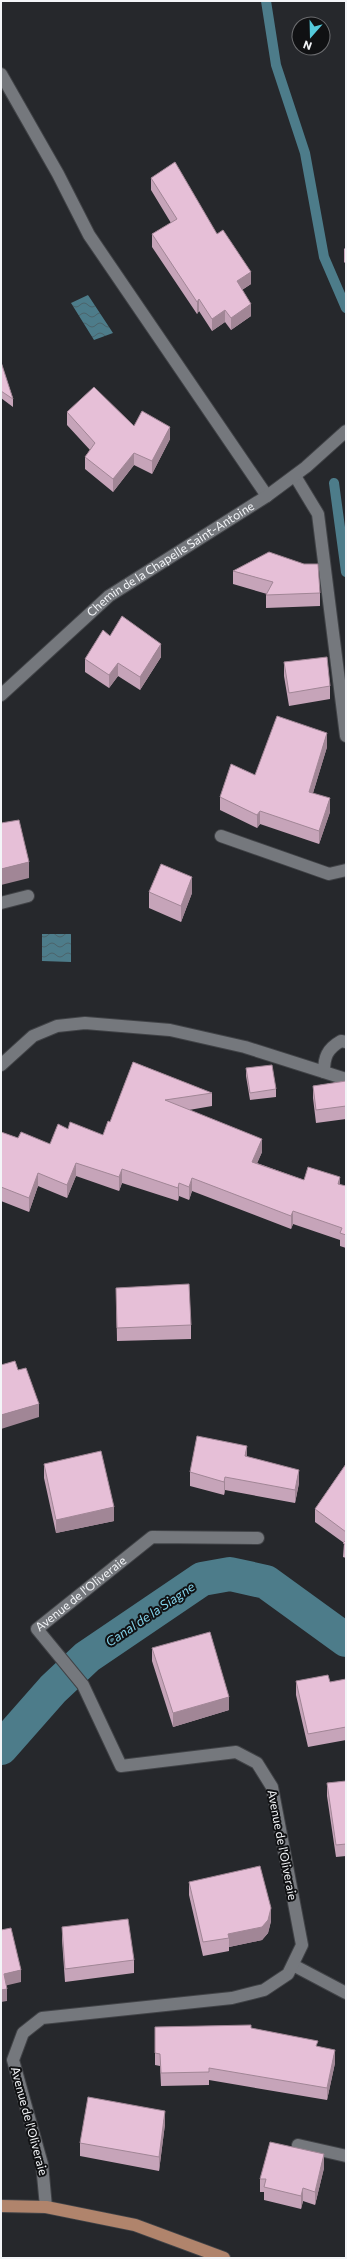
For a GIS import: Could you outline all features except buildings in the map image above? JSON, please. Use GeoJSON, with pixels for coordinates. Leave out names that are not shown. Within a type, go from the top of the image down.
{"type":"FeatureCollection","features":[{"type":"Feature","properties":{"kind":"main road"},"geometry":{"type":"LineString","coordinates":[[1,2206],[46,2207],[135,2225],[224,2258]]}},
{"type":"Feature","properties":{"kind":"street"},"geometry":{"type":"LineString","coordinates":[[1,74],[58,174],[89,235],[267,496]]}},
{"type":"Feature","properties":{"kind":"street","name":"Chemin de la Chapelle Saint-Antoine"},"geometry":{"type":"LineString","coordinates":[[1,695],[109,596],[267,496],[295,476],[346,431]]}},
{"type":"Feature","properties":{"kind":"street"},"geometry":{"type":"LineString","coordinates":[[295,476],[318,514],[346,736]]}},
{"type":"Feature","properties":{"kind":"street"},"geometry":{"type":"LineString","coordinates":[[221,836],[329,874],[346,870]]}},
{"type":"Feature","properties":{"kind":"street"},"geometry":{"type":"LineString","coordinates":[[1,903],[28,896]]}},
{"type":"Feature","properties":{"kind":"street"},"geometry":{"type":"LineString","coordinates":[[1,1065],[34,1036],[57,1026],[85,1023],[170,1030],[245,1047],[346,1079]]}},
{"type":"Feature","properties":{"kind":"street"},"geometry":{"type":"LineString","coordinates":[[324,1072],[324,1060],[329,1049],[341,1041],[346,1042]]}},
{"type":"Feature","properties":{"kind":"street","name":"Avenue de l'Oliveraie"},"geometry":{"type":"LineString","coordinates":[[46,2207],[42,2164],[13,2060],[23,2033],[42,2018],[232,1998],[264,1990],[288,1974],[302,1945],[272,1787],[257,1763],[236,1752],[121,1766],[83,1685],[60,1655],[37,1629],[152,1537],[258,1538]]}},
{"type":"Feature","properties":{"kind":"street"},"geometry":{"type":"LineString","coordinates":[[293,1965],[346,1992]]}},
{"type":"Feature","properties":{"kind":"street"},"geometry":{"type":"LineString","coordinates":[[298,2145],[346,2156]]}},
{"type":"Feature","properties":{"kind":"water"},"geometry":{"type":"Polygon","coordinates":[[[88,295],[113,333],[94,340],[71,303],[88,295]]]}},
{"type":"Feature","properties":{"kind":"water"},"geometry":{"type":"Polygon","coordinates":[[[42,934],[71,934],[71,962],[42,961],[42,934]]]}},
{"type":"Feature","properties":{"kind":"waterway"},"geometry":{"type":"LineString","coordinates":[[266,1],[276,65],[305,153],[324,257],[346,308]]}},
{"type":"Feature","properties":{"kind":"waterway"},"geometry":{"type":"LineString","coordinates":[[334,483],[346,572]]}},
{"type":"Feature","properties":{"kind":"waterway","name":"Canal de la Siagne"},"geometry":{"type":"LineString","coordinates":[[1,1748],[53,1689],[87,1657],[202,1579],[230,1574],[266,1582],[346,1640]]}}]}
